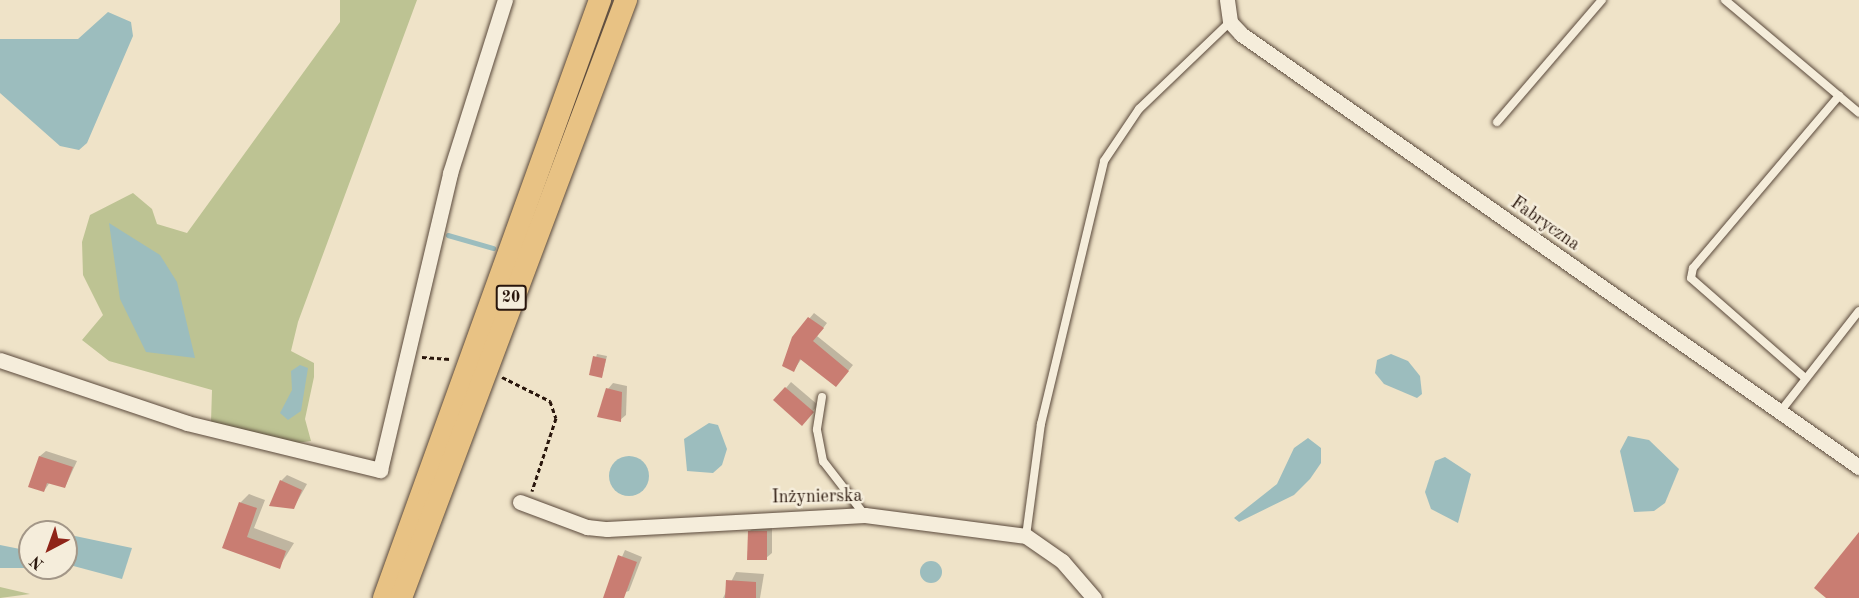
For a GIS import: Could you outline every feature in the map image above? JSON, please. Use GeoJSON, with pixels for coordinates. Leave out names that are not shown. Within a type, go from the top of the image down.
{"type":"FeatureCollection","features":[{"type":"Feature","properties":{"kind":"main road","name":"20"},"geometry":{"type":"LineString","coordinates":[[384,598],[600,0]]}},
{"type":"Feature","properties":{"kind":"main road","name":"20"},"geometry":{"type":"LineString","coordinates":[[400,598],[626,0]]}},
{"type":"Feature","properties":{"kind":"street"},"geometry":{"type":"LineString","coordinates":[[0,360],[187,423],[380,470],[450,172],[505,0]]}},
{"type":"Feature","properties":{"kind":"street"},"geometry":{"type":"LineString","coordinates":[[1227,0],[1230,22]]}},
{"type":"Feature","properties":{"kind":"street","name":"Fabryczna"},"geometry":{"type":"LineString","coordinates":[[1230,22],[1859,468]]}},
{"type":"Feature","properties":{"kind":"street","name":"Inżynierska"},"geometry":{"type":"LineString","coordinates":[[525,504],[587,527],[608,529],[866,515],[1026,536],[1062,561],[1094,598]]}},
{"type":"Feature","properties":{"kind":"lane"},"geometry":{"type":"LineString","coordinates":[[1497,123],[1602,0]]}},
{"type":"Feature","properties":{"kind":"lane"},"geometry":{"type":"LineString","coordinates":[[1725,0],[1859,113]]}},
{"type":"Feature","properties":{"kind":"lane"},"geometry":{"type":"LineString","coordinates":[[1026,536],[1041,424],[1104,161],[1139,109],[1230,22]]}},
{"type":"Feature","properties":{"kind":"lane"},"geometry":{"type":"LineString","coordinates":[[1804,377],[1691,278],[1693,268],[1839,96]]}},
{"type":"Feature","properties":{"kind":"lane"},"geometry":{"type":"LineString","coordinates":[[1780,412],[1804,377],[1859,311]]}},
{"type":"Feature","properties":{"kind":"lane"},"geometry":{"type":"LineString","coordinates":[[822,397],[817,430],[823,460],[866,515]]}},
{"type":"Feature","properties":{"kind":"path"},"geometry":{"type":"LineString","coordinates":[[405,359],[437,354],[458,362]]}},
{"type":"Feature","properties":{"kind":"path"},"geometry":{"type":"LineString","coordinates":[[491,373],[550,401],[556,418],[525,504]]}},
{"type":"Feature","properties":{"kind":"green space"},"geometry":{"type":"Polygon","coordinates":[[[340,0],[417,0],[298,322],[291,351],[314,363],[314,377],[305,419],[311,441],[296,443],[211,422],[212,390],[109,361],[82,340],[103,315],[83,275],[82,242],[90,215],[133,193],[152,209],[157,224],[187,233],[340,22],[340,0]]]}},
{"type":"Feature","properties":{"kind":"green space"},"geometry":{"type":"Polygon","coordinates":[[[0,587],[30,594],[0,598],[0,587]]]}},
{"type":"Feature","properties":{"kind":"water"},"geometry":{"type":"Polygon","coordinates":[[[108,12],[131,22],[133,36],[87,143],[79,150],[60,146],[0,93],[0,39],[78,39],[108,12]]]}},
{"type":"Feature","properties":{"kind":"water"},"geometry":{"type":"Polygon","coordinates":[[[109,223],[160,255],[177,282],[195,358],[146,352],[120,299],[109,223]]]}},
{"type":"Feature","properties":{"kind":"water"},"geometry":{"type":"Polygon","coordinates":[[[1391,354],[1408,361],[1420,376],[1422,394],[1417,398],[1384,384],[1375,373],[1377,360],[1391,354]]]}},
{"type":"Feature","properties":{"kind":"water"},"geometry":{"type":"Polygon","coordinates":[[[300,365],[308,368],[301,411],[288,420],[280,413],[292,390],[291,371],[300,365]]]}},
{"type":"Feature","properties":{"kind":"water"},"geometry":{"type":"Polygon","coordinates":[[[709,423],[718,425],[727,449],[722,465],[713,473],[687,471],[684,439],[709,423]]]}},
{"type":"Feature","properties":{"kind":"water"},"geometry":{"type":"Polygon","coordinates":[[[1628,436],[1649,440],[1679,469],[1665,503],[1654,511],[1634,512],[1620,451],[1628,436]]]}},
{"type":"Feature","properties":{"kind":"water"},"geometry":{"type":"Polygon","coordinates":[[[1308,438],[1321,448],[1321,463],[1310,479],[1294,495],[1239,522],[1234,518],[1277,484],[1294,448],[1308,438]]]}},
{"type":"Feature","properties":{"kind":"water"},"geometry":{"type":"Polygon","coordinates":[[[629,456],[643,462],[649,476],[643,490],[629,496],[615,490],[609,476],[615,462],[629,456]]]}},
{"type":"Feature","properties":{"kind":"water"},"geometry":{"type":"Polygon","coordinates":[[[1445,457],[1471,474],[1458,523],[1431,509],[1425,492],[1435,461],[1445,457]]]}},
{"type":"Feature","properties":{"kind":"water"},"geometry":{"type":"Polygon","coordinates":[[[78,537],[132,548],[122,579],[78,567],[78,537]]]}},
{"type":"Feature","properties":{"kind":"water"},"geometry":{"type":"Polygon","coordinates":[[[0,545],[18,549],[18,568],[0,568],[0,545]]]}},
{"type":"Feature","properties":{"kind":"water"},"geometry":{"type":"Polygon","coordinates":[[[931,561],[939,564],[942,572],[939,580],[931,583],[923,580],[920,572],[923,564],[931,561]]]}},
{"type":"Feature","properties":{"kind":"building"},"geometry":{"type":"Polygon","coordinates":[[[808,317],[824,328],[813,341],[849,371],[836,387],[800,359],[794,372],[782,366],[792,337],[808,317]]]}},
{"type":"Feature","properties":{"kind":"building"},"geometry":{"type":"Polygon","coordinates":[[[593,356],[606,359],[602,378],[589,375],[593,356]]]}},
{"type":"Feature","properties":{"kind":"building"},"geometry":{"type":"Polygon","coordinates":[[[785,387],[814,412],[802,426],[773,400],[785,387]]]}},
{"type":"Feature","properties":{"kind":"building"},"geometry":{"type":"Polygon","coordinates":[[[606,388],[622,392],[621,422],[597,417],[606,388]]]}},
{"type":"Feature","properties":{"kind":"building"},"geometry":{"type":"Polygon","coordinates":[[[39,456],[73,467],[65,488],[47,483],[44,492],[28,487],[39,456]]]}},
{"type":"Feature","properties":{"kind":"building"},"geometry":{"type":"Polygon","coordinates":[[[280,480],[302,490],[294,509],[269,506],[280,480]]]}},
{"type":"Feature","properties":{"kind":"building"},"geometry":{"type":"Polygon","coordinates":[[[239,502],[257,508],[247,537],[286,551],[280,569],[222,548],[239,502]]]}},
{"type":"Feature","properties":{"kind":"building"},"geometry":{"type":"Polygon","coordinates":[[[748,531],[767,531],[767,560],[747,560],[748,531]]]}},
{"type":"Feature","properties":{"kind":"building"},"geometry":{"type":"Polygon","coordinates":[[[1859,532],[1859,598],[1826,598],[1814,588],[1859,532]]]}},
{"type":"Feature","properties":{"kind":"building"},"geometry":{"type":"Polygon","coordinates":[[[618,555],[637,562],[624,598],[603,598],[618,555]]]}},
{"type":"Feature","properties":{"kind":"building"},"geometry":{"type":"Polygon","coordinates":[[[726,580],[756,582],[756,598],[725,598],[726,580]]]}},
{"type":"Feature","properties":{"kind":"waterway"},"geometry":{"type":"LineString","coordinates":[[448,235],[493,248]]}}]}
